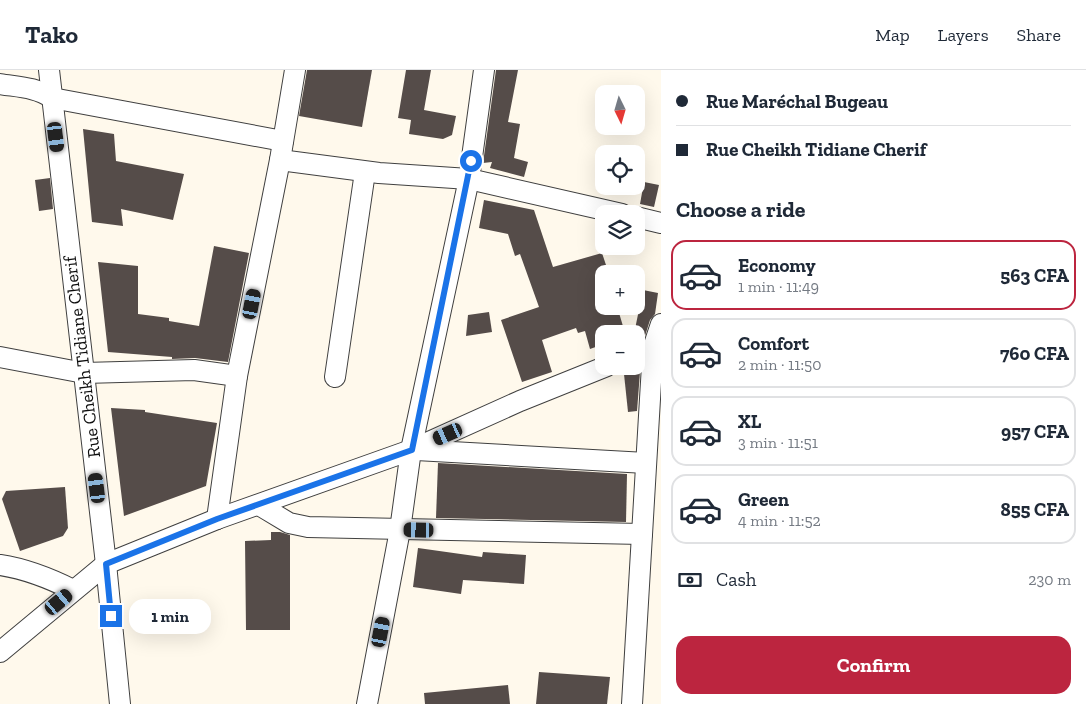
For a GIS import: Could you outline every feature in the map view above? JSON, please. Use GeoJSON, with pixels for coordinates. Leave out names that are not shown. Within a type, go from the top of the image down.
{"type":"FeatureCollection","features":[{"type":"Feature","properties":{"kind":"street","name":"Rue Cheikh Tidiane Cherif"},"geometry":{"type":"LineString","coordinates":[[49,70],[106,564],[120,704]]}},
{"type":"Feature","properties":{"kind":"street"},"geometry":{"type":"LineString","coordinates":[[217,519],[238,376],[282,150],[295,70]]}},
{"type":"Feature","properties":{"kind":"street"},"geometry":{"type":"LineString","coordinates":[[368,704],[400,530],[412,450],[469,179],[484,70]]}},
{"type":"Feature","properties":{"kind":"street"},"geometry":{"type":"LineString","coordinates":[[0,84],[34,89],[52,98],[282,150],[365,172],[469,179],[595,208]]}},
{"type":"Feature","properties":{"kind":"street"},"geometry":{"type":"LineString","coordinates":[[335,377],[365,172]]}},
{"type":"Feature","properties":{"kind":"street"},"geometry":{"type":"LineString","coordinates":[[645,219],[661,223]]}},
{"type":"Feature","properties":{"kind":"street"},"geometry":{"type":"LineString","coordinates":[[632,704],[646,463],[650,349],[661,324]]}},
{"type":"Feature","properties":{"kind":"street"},"geometry":{"type":"LineString","coordinates":[[0,357],[84,373],[194,370],[238,376]]}},
{"type":"Feature","properties":{"kind":"street"},"geometry":{"type":"LineString","coordinates":[[0,652],[106,564],[217,519],[412,450],[520,401],[595,371]]}},
{"type":"Feature","properties":{"kind":"street"},"geometry":{"type":"LineString","coordinates":[[412,450],[646,463]]}},
{"type":"Feature","properties":{"kind":"street"},"geometry":{"type":"LineString","coordinates":[[259,505],[288,523],[308,527],[642,534]]}},
{"type":"Feature","properties":{"kind":"street"},"geometry":{"type":"LineString","coordinates":[[0,565],[38,573],[73,590]]}},
{"type":"Feature","properties":{"kind":"building"},"geometry":{"type":"Polygon","coordinates":[[[307,70],[372,70],[362,127],[299,116],[307,70]]]}},
{"type":"Feature","properties":{"kind":"building"},"geometry":{"type":"Polygon","coordinates":[[[406,70],[431,70],[424,110],[456,116],[452,135],[443,139],[409,134],[411,120],[398,118],[406,70]]]}},
{"type":"Feature","properties":{"kind":"building"},"geometry":{"type":"Polygon","coordinates":[[[496,70],[518,70],[508,122],[520,124],[514,158],[528,162],[524,177],[490,168],[492,162],[483,163],[496,70]]]}},
{"type":"Feature","properties":{"kind":"building"},"geometry":{"type":"Polygon","coordinates":[[[83,129],[114,134],[116,161],[184,174],[173,220],[121,209],[123,226],[92,222],[83,129]]]}},
{"type":"Feature","properties":{"kind":"building"},"geometry":{"type":"Polygon","coordinates":[[[50,178],[53,209],[39,211],[35,180],[50,178]]]}},
{"type":"Feature","properties":{"kind":"building"},"geometry":{"type":"Polygon","coordinates":[[[645,182],[659,185],[654,207],[640,204],[642,195],[645,195],[645,182]]]}},
{"type":"Feature","properties":{"kind":"building"},"geometry":{"type":"Polygon","coordinates":[[[484,200],[534,210],[553,267],[595,255],[603,255],[606,265],[595,265],[595,315],[620,315],[623,325],[595,325],[595,347],[590,349],[585,331],[578,333],[576,328],[542,340],[552,372],[522,382],[501,320],[539,307],[520,254],[515,256],[508,234],[479,228],[484,200]]]}},
{"type":"Feature","properties":{"kind":"building"},"geometry":{"type":"Polygon","coordinates":[[[214,246],[249,253],[228,362],[195,358],[172,359],[172,357],[108,352],[98,262],[138,266],[138,314],[169,318],[169,321],[199,326],[214,246]]]}},
{"type":"Feature","properties":{"kind":"building"},"geometry":{"type":"Polygon","coordinates":[[[645,290],[658,293],[655,314],[650,320],[645,336],[645,325],[636,325],[638,315],[645,315],[645,290]]]}},
{"type":"Feature","properties":{"kind":"building"},"geometry":{"type":"Polygon","coordinates":[[[489,312],[492,332],[466,336],[468,315],[489,312]]]}},
{"type":"Feature","properties":{"kind":"building"},"geometry":{"type":"Polygon","coordinates":[[[624,375],[640,375],[637,411],[628,412],[624,375]]]}},
{"type":"Feature","properties":{"kind":"building"},"geometry":{"type":"Polygon","coordinates":[[[111,408],[145,410],[145,412],[217,423],[206,486],[124,516],[111,408]]]}},
{"type":"Feature","properties":{"kind":"building"},"geometry":{"type":"Polygon","coordinates":[[[438,463],[627,474],[626,522],[436,518],[438,463]]]}},
{"type":"Feature","properties":{"kind":"building"},"geometry":{"type":"Polygon","coordinates":[[[65,487],[68,528],[63,536],[20,551],[2,499],[6,491],[65,487]]]}},
{"type":"Feature","properties":{"kind":"building"},"geometry":{"type":"Polygon","coordinates":[[[271,532],[290,535],[290,630],[246,630],[245,541],[271,540],[271,532]]]}},
{"type":"Feature","properties":{"kind":"building"},"geometry":{"type":"Polygon","coordinates":[[[418,548],[482,557],[483,552],[526,555],[524,584],[463,580],[461,594],[413,587],[418,548]]]}},
{"type":"Feature","properties":{"kind":"building"},"geometry":{"type":"Polygon","coordinates":[[[539,672],[610,677],[607,704],[536,704],[539,672]]]}},
{"type":"Feature","properties":{"kind":"building"},"geometry":{"type":"Polygon","coordinates":[[[508,685],[510,704],[425,704],[424,693],[508,685]]]}},
{"type":"Feature","properties":{"kind":"route"},"geometry":{"type":"LineString","coordinates":[[111,616],[106,564],[217,519],[412,450],[469,179],[471,161]]}}]}
